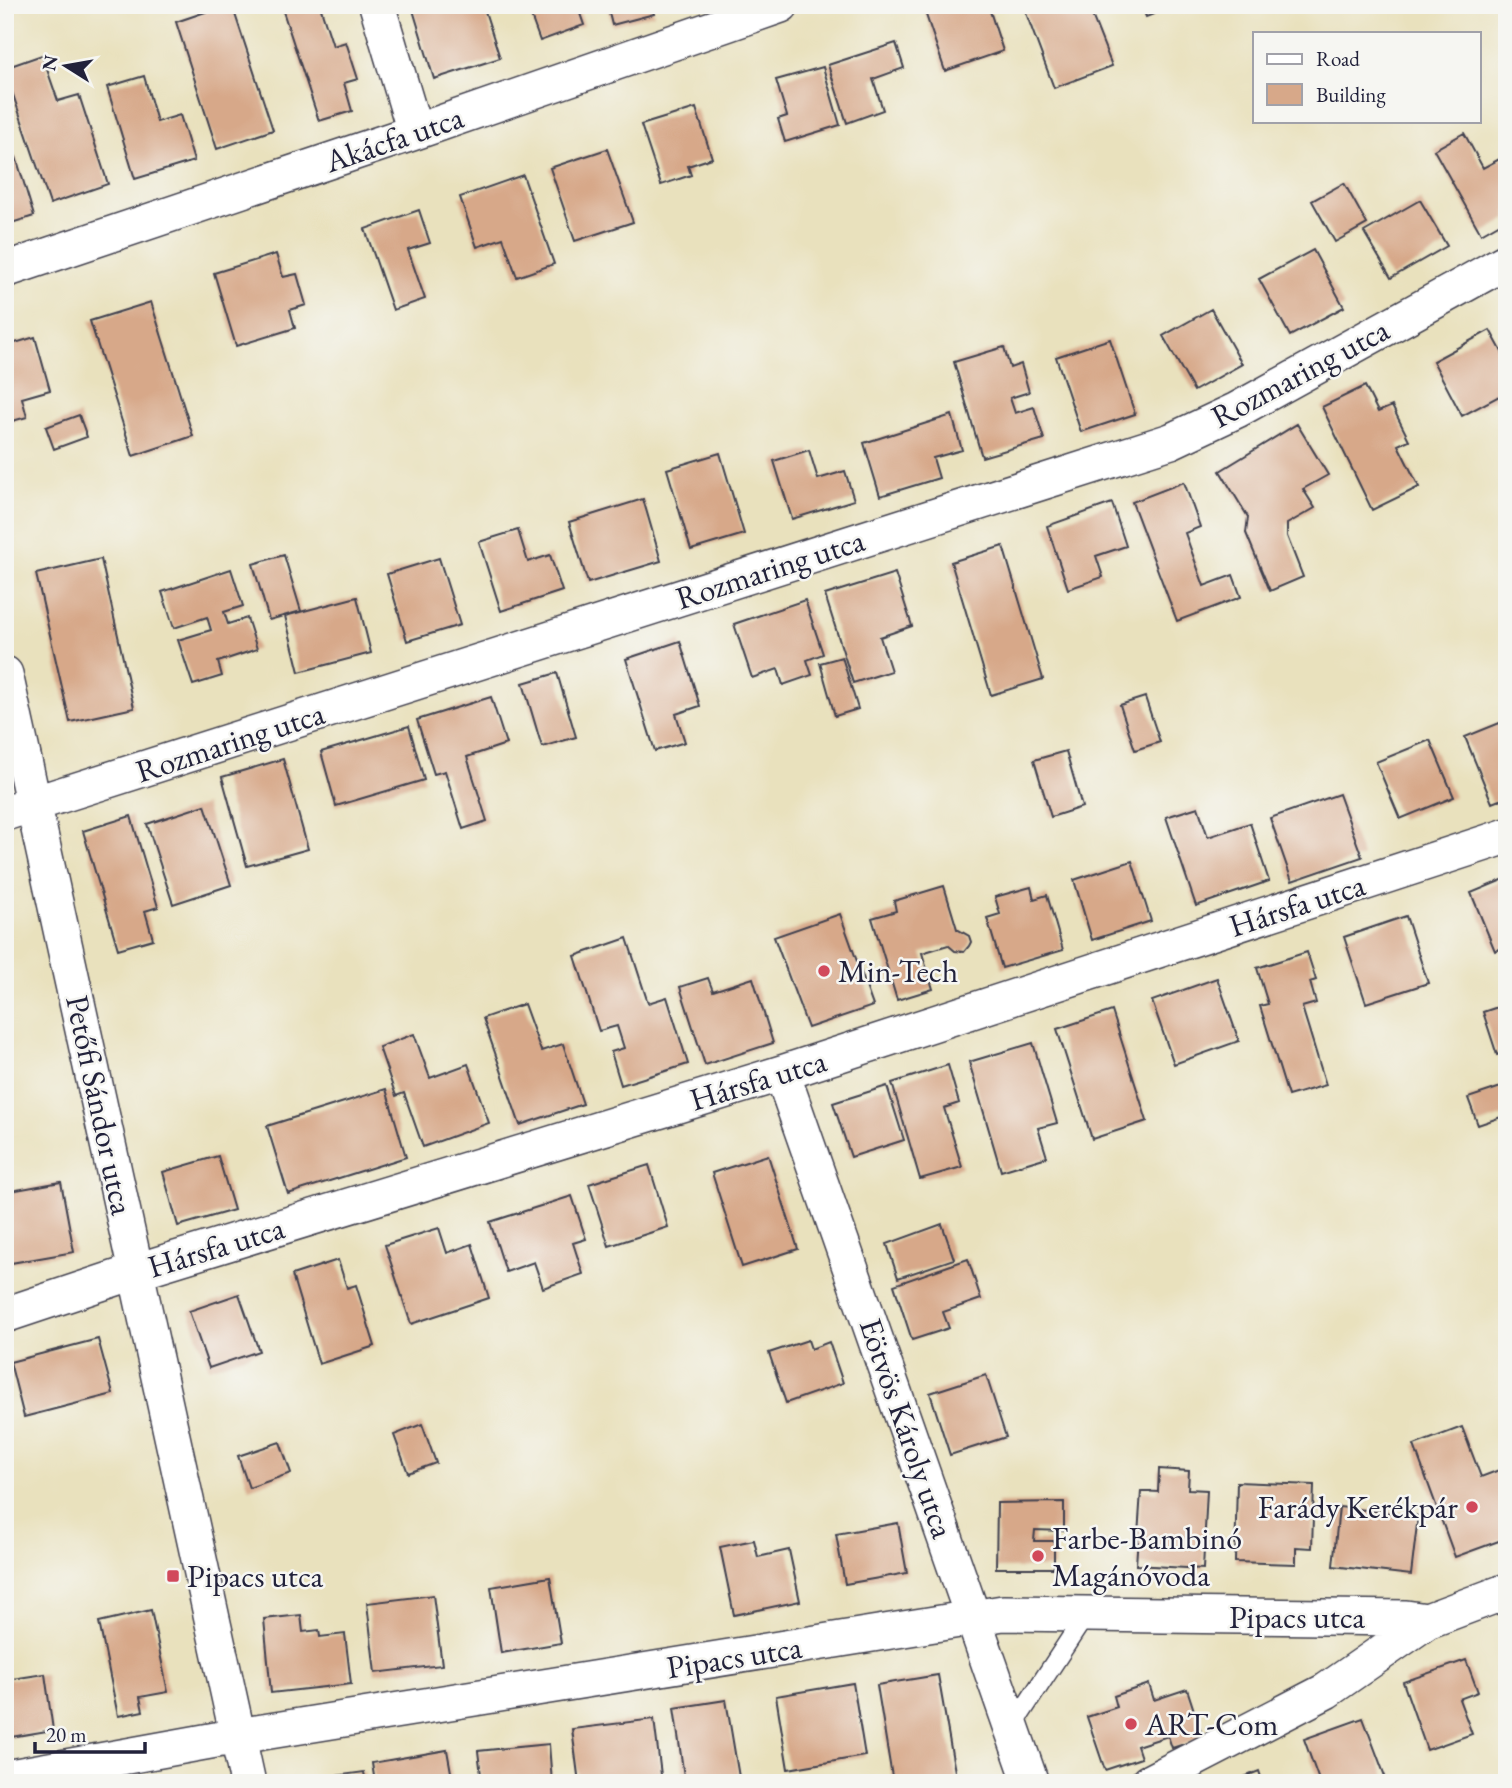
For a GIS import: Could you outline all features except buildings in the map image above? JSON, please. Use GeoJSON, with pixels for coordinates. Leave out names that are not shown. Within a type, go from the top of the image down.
{"type":"FeatureCollection","features":[{"type":"Feature","properties":{"kind":"street"},"geometry":{"type":"LineString","coordinates":[[377,5],[415,132]]}},
{"type":"Feature","properties":{"kind":"street","name":"Akácfa utca"},"geometry":{"type":"LineString","coordinates":[[5,270],[781,5]]}},
{"type":"Feature","properties":{"kind":"street","name":"Rozmaring utca"},"geometry":{"type":"LineString","coordinates":[[20,809],[1171,440],[1237,410],[1507,261]]}},
{"type":"Feature","properties":{"kind":"street","name":"Petőfi Sándor utca"},"geometry":{"type":"LineString","coordinates":[[5,674],[20,809],[136,1271],[248,1783]]}},
{"type":"Feature","properties":{"kind":"street","name":"Hársfa utca"},"geometry":{"type":"LineString","coordinates":[[5,1315],[136,1271],[782,1073],[1507,836]]}},
{"type":"Feature","properties":{"kind":"street","name":"Eötvös Károly utca"},"geometry":{"type":"LineString","coordinates":[[782,1073],[1031,1783]]}},
{"type":"Feature","properties":{"kind":"street","name":"Pipacs utca"},"geometry":{"type":"LineString","coordinates":[[1148,1783],[1326,1691],[1427,1621],[1507,1591]]}},
{"type":"Feature","properties":{"kind":"street","name":"Pipacs utca"},"geometry":{"type":"LineString","coordinates":[[5,1778],[238,1736],[1003,1613],[1406,1618],[1427,1621]]}},
{"type":"Feature","properties":{"kind":"lane"},"geometry":{"type":"LineString","coordinates":[[1012,1727],[1085,1616]]}},
{"type":"Feature","properties":{"kind":"place","name":"Min-Tech"},"geometry":{"type":"Point","coordinates":[824,971]}},
{"type":"Feature","properties":{"kind":"place","name":"Farády Kerékpár"},"geometry":{"type":"Point","coordinates":[1472,1507]}},
{"type":"Feature","properties":{"kind":"place","name":"Farbe-Bambinó Magánóvoda"},"geometry":{"type":"Point","coordinates":[1038,1556]}},
{"type":"Feature","properties":{"kind":"place","name":"Pipacs utca"},"geometry":{"type":"Point","coordinates":[173,1576]}},
{"type":"Feature","properties":{"kind":"place","name":"ART-Com"},"geometry":{"type":"Point","coordinates":[1131,1724]}}]}
